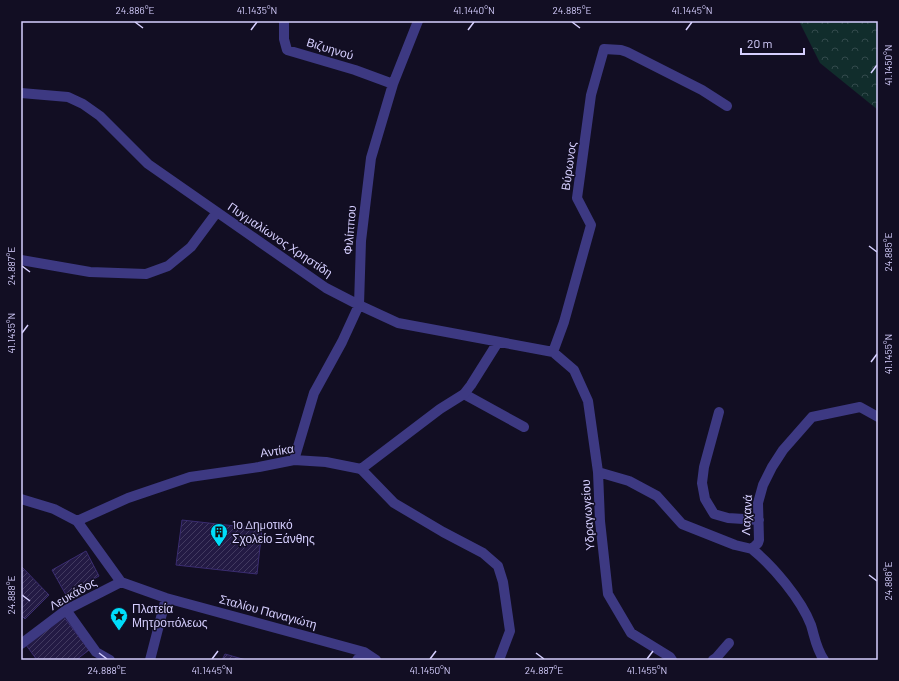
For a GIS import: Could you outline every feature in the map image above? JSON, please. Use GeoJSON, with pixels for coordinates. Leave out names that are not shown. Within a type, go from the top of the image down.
{"type":"FeatureCollection","features":[{"type":"Feature","properties":{"kind":"street","name":"Βιζυηνού"},"geometry":{"type":"LineString","coordinates":[[284,21],[284,39],[287,50],[356,70],[393,84]]}},
{"type":"Feature","properties":{"kind":"street","name":"Φιλίππου"},"geometry":{"type":"LineString","coordinates":[[294,460],[314,393],[342,342],[359,305],[361,241],[371,158],[393,84],[418,21]]}},
{"type":"Feature","properties":{"kind":"street","name":"Βύρωνος"},"geometry":{"type":"LineString","coordinates":[[553,352],[564,322],[591,225],[577,198],[591,95],[604,50],[621,50],[627,52],[702,90],[727,106]]}},
{"type":"Feature","properties":{"kind":"street","name":"Πυγμαλίωνος Χρηστίδη"},"geometry":{"type":"LineString","coordinates":[[21,93],[68,97],[82,104],[100,116],[148,164],[326,288],[359,305],[398,323],[553,352]]}},
{"type":"Feature","properties":{"kind":"street"},"geometry":{"type":"LineString","coordinates":[[21,260],[90,272],[146,274],[168,266],[185,252],[217,212]]}},
{"type":"Feature","properties":{"kind":"street"},"geometry":{"type":"LineString","coordinates":[[498,342],[464,394],[434,413],[361,469],[394,503],[443,532],[483,553],[498,566],[503,582],[510,631],[499,660]]}},
{"type":"Feature","properties":{"kind":"street","name":"Υδραγωγείου"},"geometry":{"type":"LineString","coordinates":[[553,352],[574,370],[588,401],[598,472],[600,521],[608,594],[631,633],[670,657],[672,660]]}},
{"type":"Feature","properties":{"kind":"street"},"geometry":{"type":"LineString","coordinates":[[464,394],[524,427]]}},
{"type":"Feature","properties":{"kind":"street","name":"Λαχανά"},"geometry":{"type":"LineString","coordinates":[[598,472],[629,481],[657,496],[682,524],[735,545],[752,549],[758,544],[759,540],[759,494],[772,467],[784,450],[812,417],[860,407],[878,417]]}},
{"type":"Feature","properties":{"kind":"street"},"geometry":{"type":"LineString","coordinates":[[719,412],[704,467],[702,483],[705,499],[714,514],[728,518],[758,520]]}},
{"type":"Feature","properties":{"kind":"street","name":"Αντίκα"},"geometry":{"type":"LineString","coordinates":[[77,521],[128,498],[190,477],[259,467],[294,460],[326,462],[361,469]]}},
{"type":"Feature","properties":{"kind":"street"},"geometry":{"type":"LineString","coordinates":[[21,499],[54,509],[77,521],[120,582]]}},
{"type":"Feature","properties":{"kind":"street"},"geometry":{"type":"LineString","coordinates":[[752,549],[764,559],[800,602],[811,624],[818,650],[824,660]]}},
{"type":"Feature","properties":{"kind":"street","name":"Σταλίου Παναγιώτη"},"geometry":{"type":"LineString","coordinates":[[120,582],[166,598],[364,652],[376,660]]}},
{"type":"Feature","properties":{"kind":"street","name":"Λευκάδος"},"geometry":{"type":"LineString","coordinates":[[21,644],[66,610],[120,582]]}},
{"type":"Feature","properties":{"kind":"street"},"geometry":{"type":"LineString","coordinates":[[150,660],[166,598]]}},
{"type":"Feature","properties":{"kind":"street"},"geometry":{"type":"LineString","coordinates":[[66,610],[96,652],[110,660]]}},
{"type":"Feature","properties":{"kind":"street"},"geometry":{"type":"LineString","coordinates":[[713,660],[729,643]]}},
{"type":"Feature","properties":{"kind":"street"},"geometry":{"type":"LineString","coordinates":[[357,660],[364,652]]}},
{"type":"Feature","properties":{"kind":"green space"},"geometry":{"type":"Polygon","coordinates":[[[799,21],[878,21],[878,110],[820,63],[799,21]]]}},
{"type":"Feature","properties":{"kind":"building","name":"1ο Δημοτικό Σχολείο Ξάνθης"},"geometry":{"type":"Polygon","coordinates":[[[182,520],[262,529],[257,574],[176,565],[182,520]]]}},
{"type":"Feature","properties":{"kind":"building"},"geometry":{"type":"Polygon","coordinates":[[[86,551],[99,576],[66,595],[52,570],[86,551]]]}},
{"type":"Feature","properties":{"kind":"building"},"geometry":{"type":"Polygon","coordinates":[[[21,566],[49,595],[25,619],[21,615],[21,566]]]}},
{"type":"Feature","properties":{"kind":"building"},"geometry":{"type":"Polygon","coordinates":[[[63,616],[89,650],[76,660],[37,660],[26,645],[63,616]]]}},
{"type":"Feature","properties":{"kind":"building"},"geometry":{"type":"Polygon","coordinates":[[[225,654],[246,660],[222,660],[225,654]]]}},
{"type":"Feature","properties":{"kind":"place","name":"1ο Δημοτικό Σχολείο Ξάνθης"},"geometry":{"type":"Point","coordinates":[219,547]}},
{"type":"Feature","properties":{"kind":"place","name":"Πλατεία Μητροπόλεως"},"geometry":{"type":"Point","coordinates":[119,631]}}]}
